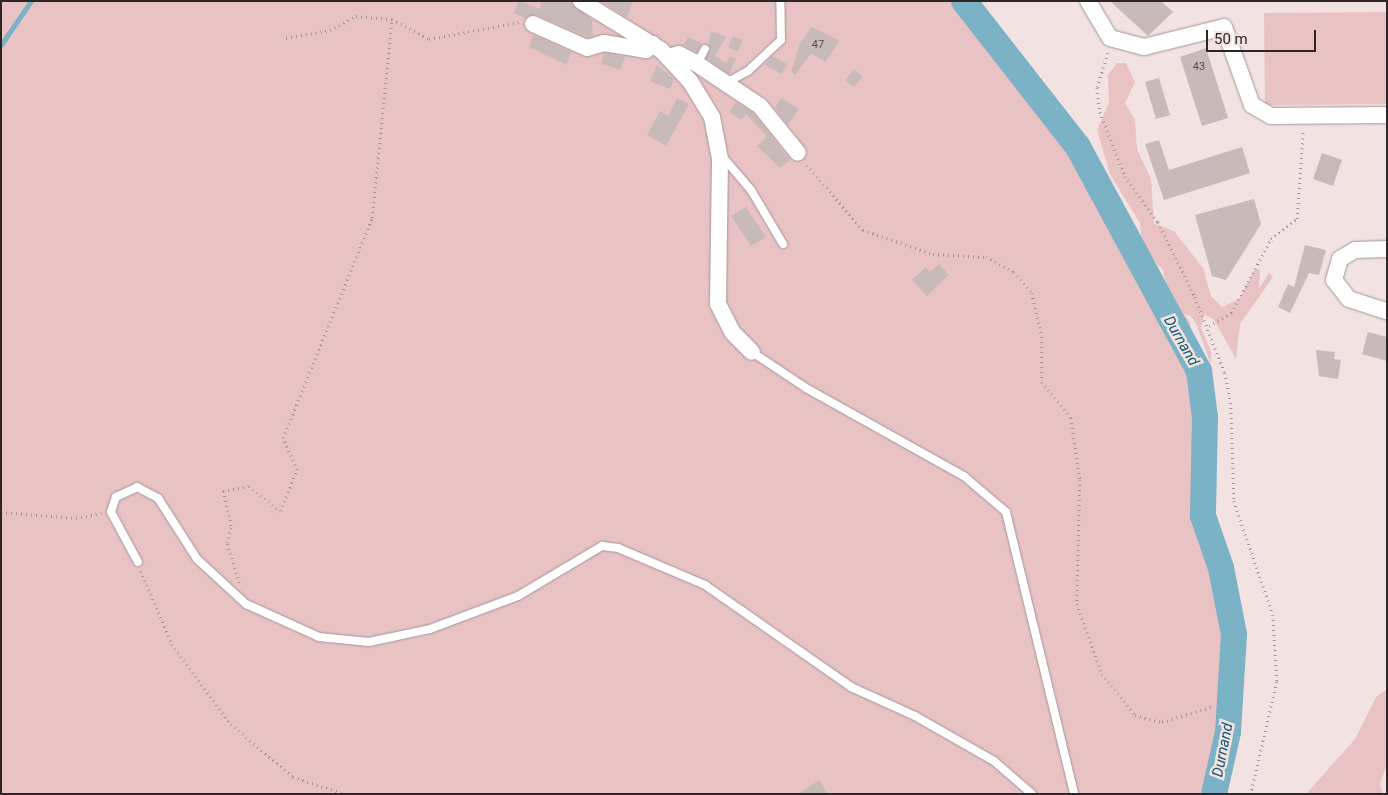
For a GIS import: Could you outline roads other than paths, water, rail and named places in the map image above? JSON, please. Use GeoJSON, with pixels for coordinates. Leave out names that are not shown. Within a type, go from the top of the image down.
{"type":"FeatureCollection","features":[{"type":"Feature","properties":{"kind":"street"},"geometry":{"type":"LineString","coordinates":[[581,1],[654,44],[668,57],[712,117],[720,154],[718,304],[732,332],[752,352]]}},
{"type":"Feature","properties":{"kind":"street"},"geometry":{"type":"LineString","coordinates":[[1088,1],[1110,38],[1144,47],[1224,27],[1252,105],[1271,116],[1387,115]]}},
{"type":"Feature","properties":{"kind":"street"},"geometry":{"type":"LineString","coordinates":[[533,24],[587,48],[604,43],[646,50],[654,44]]}},
{"type":"Feature","properties":{"kind":"street"},"geometry":{"type":"LineString","coordinates":[[668,57],[678,54],[697,64],[760,106],[798,153]]}},
{"type":"Feature","properties":{"kind":"street"},"geometry":{"type":"LineString","coordinates":[[1387,249],[1355,250],[1340,259],[1334,280],[1349,299],[1387,311]]}},
{"type":"Feature","properties":{"kind":"lane"},"geometry":{"type":"LineString","coordinates":[[726,83],[748,71],[781,40],[780,1]]}},
{"type":"Feature","properties":{"kind":"lane"},"geometry":{"type":"LineString","coordinates":[[697,64],[705,49]]}},
{"type":"Feature","properties":{"kind":"lane"},"geometry":{"type":"LineString","coordinates":[[720,154],[750,190],[783,244]]}},
{"type":"Feature","properties":{"kind":"lane"},"geometry":{"type":"LineString","coordinates":[[752,352],[806,388],[965,477],[1006,512],[1074,794]]}},
{"type":"Feature","properties":{"kind":"lane"},"geometry":{"type":"LineString","coordinates":[[138,562],[111,512],[116,497],[130,489],[147,489],[209,573],[246,604],[319,637],[369,642],[430,629],[518,596],[602,546],[618,548],[705,585],[851,687],[915,716],[994,761],[1032,794]]}},
{"type":"Feature","properties":{"kind":"waterway"},"geometry":{"type":"LineString","coordinates":[[1,45],[31,1]]}},
{"type":"Feature","properties":{"kind":"waterway","name":"Durnand"},"geometry":{"type":"LineString","coordinates":[[964,1],[1078,147],[1199,371],[1205,417],[1203,516],[1221,568],[1234,634],[1228,732],[1214,794]]}}]}
